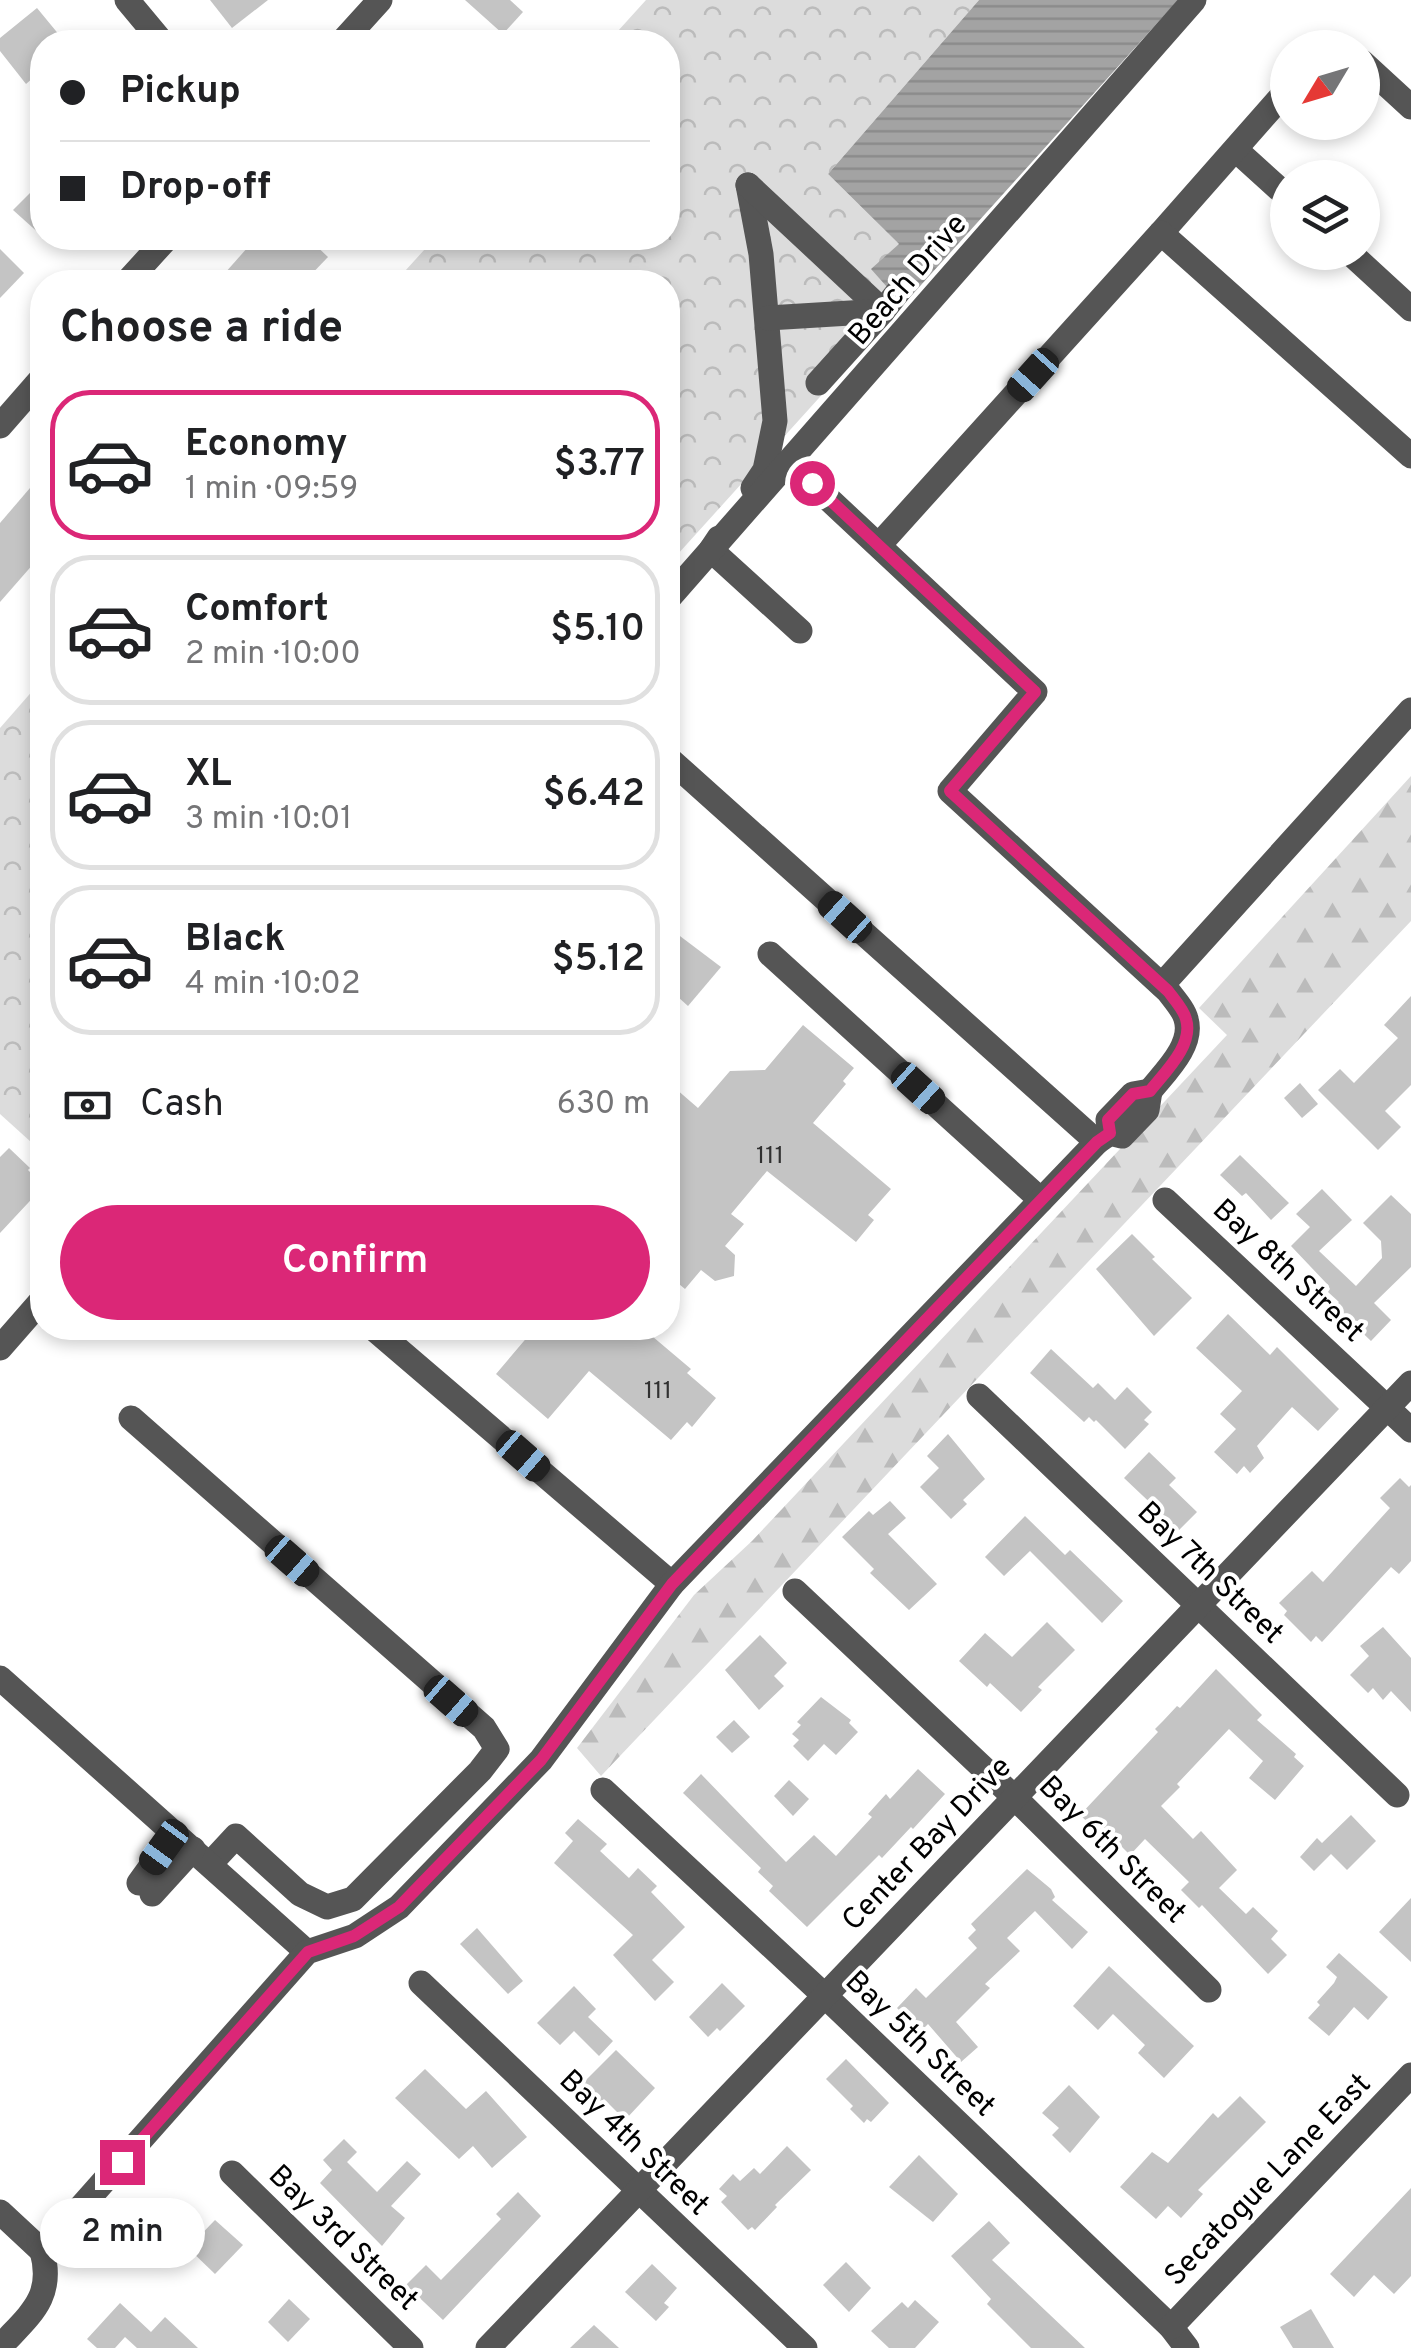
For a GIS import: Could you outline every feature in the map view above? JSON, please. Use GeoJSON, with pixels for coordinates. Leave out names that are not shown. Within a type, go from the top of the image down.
{"type":"FeatureCollection","features":[{"type":"Feature","properties":{"kind":"street"},"geometry":{"type":"LineString","coordinates":[[127,0],[152,30]]}},
{"type":"Feature","properties":{"kind":"street"},"geometry":{"type":"LineString","coordinates":[[353,30],[380,0]]}},
{"type":"Feature","properties":{"kind":"street","name":"Beach Drive"},"geometry":{"type":"LineString","coordinates":[[680,585],[781,453],[818,432],[1194,0]]}},
{"type":"Feature","properties":{"kind":"street"},"geometry":{"type":"LineString","coordinates":[[1380,79],[1411,107]]}},
{"type":"Feature","properties":{"kind":"street"},"geometry":{"type":"LineString","coordinates":[[879,546],[1270,111]]}},
{"type":"Feature","properties":{"kind":"street"},"geometry":{"type":"LineString","coordinates":[[1236,150],[1270,181]]}},
{"type":"Feature","properties":{"kind":"street"},"geometry":{"type":"LineString","coordinates":[[42,2251],[308,1952],[354,1936],[399,1907],[541,1760],[672,1584],[1104,1137],[1122,1136],[1147,1110],[1150,1091],[1176,1058],[1187,1036],[1186,1018],[1162,985],[950,791],[1035,692],[781,453],[768,318],[748,185],[883,312]]}},
{"type":"Feature","properties":{"kind":"street"},"geometry":{"type":"LineString","coordinates":[[1161,233],[1411,456]]}},
{"type":"Feature","properties":{"kind":"street"},"geometry":{"type":"LineString","coordinates":[[138,270],[156,250]]}},
{"type":"Feature","properties":{"kind":"street"},"geometry":{"type":"LineString","coordinates":[[1369,270],[1411,309]]}},
{"type":"Feature","properties":{"kind":"street"},"geometry":{"type":"LineString","coordinates":[[818,383],[901,288]]}},
{"type":"Feature","properties":{"kind":"street"},"geometry":{"type":"LineString","coordinates":[[768,318],[883,312]]}},
{"type":"Feature","properties":{"kind":"street"},"geometry":{"type":"LineString","coordinates":[[0,426],[30,392]]}},
{"type":"Feature","properties":{"kind":"street"},"geometry":{"type":"LineString","coordinates":[[710,550],[800,631]]}},
{"type":"Feature","properties":{"kind":"street"},"geometry":{"type":"LineString","coordinates":[[1162,985],[1411,710]]}},
{"type":"Feature","properties":{"kind":"street"},"geometry":{"type":"LineString","coordinates":[[680,768],[1104,1137]]}},
{"type":"Feature","properties":{"kind":"street"},"geometry":{"type":"LineString","coordinates":[[770,954],[1041,1200]]}},
{"type":"Feature","properties":{"kind":"street","name":"Bay 8th Street"},"geometry":{"type":"LineString","coordinates":[[1165,1200],[1411,1430]]}},
{"type":"Feature","properties":{"kind":"street"},"geometry":{"type":"LineString","coordinates":[[0,1348],[30,1314]]}},
{"type":"Feature","properties":{"kind":"street"},"geometry":{"type":"LineString","coordinates":[[387,1340],[672,1584]]}},
{"type":"Feature","properties":{"kind":"street","name":"Center Bay Drive"},"geometry":{"type":"LineString","coordinates":[[488,2348],[1411,1383]]}},
{"type":"Feature","properties":{"kind":"street","name":"Bay 7th Street"},"geometry":{"type":"LineString","coordinates":[[979,1396],[1396,1795]]}},
{"type":"Feature","properties":{"kind":"street"},"geometry":{"type":"LineString","coordinates":[[130,1418],[484,1728],[497,1750],[480,1772],[353,1899],[327,1907],[300,1894],[236,1836],[193,1849],[146,1889]]}},
{"type":"Feature","properties":{"kind":"street","name":"Bay 6th Street"},"geometry":{"type":"LineString","coordinates":[[795,1591],[1015,1798],[1210,1990]]}},
{"type":"Feature","properties":{"kind":"street"},"geometry":{"type":"LineString","coordinates":[[4,1690],[308,1952]]}},
{"type":"Feature","properties":{"kind":"street","name":"Bay 5th Street"},"geometry":{"type":"LineString","coordinates":[[604,1790],[1171,2327],[1187,2348]]}},
{"type":"Feature","properties":{"kind":"street","name":"Bay 4th Street"},"geometry":{"type":"LineString","coordinates":[[421,1984],[805,2348]]}},
{"type":"Feature","properties":{"kind":"street","name":"Secatogue Lane East"},"geometry":{"type":"LineString","coordinates":[[1171,2327],[1411,2075]]}},
{"type":"Feature","properties":{"kind":"street","name":"Bay 3rd Street"},"geometry":{"type":"LineString","coordinates":[[232,2173],[411,2348]]}},
{"type":"Feature","properties":{"kind":"street"},"geometry":{"type":"LineString","coordinates":[[0,2212],[42,2251],[47,2269],[46,2289],[35,2309],[0,2347]]}},
{"type":"Feature","properties":{"kind":"green space"},"geometry":{"type":"Polygon","coordinates":[[[646,0],[979,0],[828,174],[899,244],[903,305],[680,552],[680,270],[406,270],[424,250],[680,250],[680,30],[619,30],[646,0]]]}},
{"type":"Feature","properties":{"kind":"green space"},"geometry":{"type":"Polygon","coordinates":[[[30,694],[30,1141],[0,1114],[0,728],[30,694]]]}},
{"type":"Feature","properties":{"kind":"green space"},"geometry":{"type":"Polygon","coordinates":[[[1411,776],[1411,921],[601,1776],[577,1748],[694,1595],[752,1541],[1227,1035],[1199,1008],[1411,776]]]}},
{"type":"Feature","properties":{"kind":"shaded area"},"geometry":{"type":"Polygon","coordinates":[[[979,0],[1178,0],[903,305],[871,269],[899,244],[828,174],[979,0]]]}},
{"type":"Feature","properties":{"kind":"building"},"geometry":{"type":"Polygon","coordinates":[[[210,0],[268,0],[232,28],[210,0]]]}},
{"type":"Feature","properties":{"kind":"building"},"geometry":{"type":"Polygon","coordinates":[[[465,0],[510,0],[523,12],[507,30],[499,30],[465,0]]]}},
{"type":"Feature","properties":{"kind":"building"},"geometry":{"type":"Polygon","coordinates":[[[37,8],[55,30],[30,30],[30,80],[26,84],[0,51],[0,38],[37,8]]]}},
{"type":"Feature","properties":{"kind":"building"},"geometry":{"type":"Polygon","coordinates":[[[30,193],[30,225],[13,210],[30,193]]]}},
{"type":"Feature","properties":{"kind":"building"},"geometry":{"type":"Polygon","coordinates":[[[0,249],[24,273],[0,298],[0,249]]]}},
{"type":"Feature","properties":{"kind":"building"},"geometry":{"type":"Polygon","coordinates":[[[245,250],[321,250],[328,257],[316,270],[228,270],[245,250]]]}},
{"type":"Feature","properties":{"kind":"building"},"geometry":{"type":"Polygon","coordinates":[[[30,488],[30,568],[0,602],[0,523],[30,488]]]}},
{"type":"Feature","properties":{"kind":"building"},"geometry":{"type":"Polygon","coordinates":[[[680,936],[721,967],[688,1006],[680,999],[680,936]]]}},
{"type":"Feature","properties":{"kind":"building"},"geometry":{"type":"Polygon","coordinates":[[[1411,996],[1411,1085],[1385,1111],[1401,1127],[1378,1150],[1318,1090],[1340,1069],[1354,1083],[1398,1038],[1384,1025],[1411,996]]]}},
{"type":"Feature","properties":{"kind":"building"},"geometry":{"type":"Polygon","coordinates":[[[803,1025],[854,1068],[843,1081],[846,1084],[813,1123],[891,1189],[868,1215],[874,1220],[856,1242],[767,1171],[731,1214],[744,1224],[725,1246],[735,1255],[734,1276],[715,1281],[701,1270],[685,1289],[680,1285],[680,1092],[698,1108],[730,1071],[765,1070],[803,1025]]]}},
{"type":"Feature","properties":{"kind":"building"},"geometry":{"type":"Polygon","coordinates":[[[1300,1083],[1318,1104],[1302,1118],[1284,1098],[1300,1083]]]}},
{"type":"Feature","properties":{"kind":"building"},"geometry":{"type":"Polygon","coordinates":[[[9,1148],[30,1168],[30,1201],[0,1233],[0,1157],[9,1148]]]}},
{"type":"Feature","properties":{"kind":"building"},"geometry":{"type":"Polygon","coordinates":[[[1240,1155],[1289,1203],[1271,1220],[1246,1193],[1242,1196],[1220,1175],[1240,1155]]]}},
{"type":"Feature","properties":{"kind":"building"},"geometry":{"type":"Polygon","coordinates":[[[1322,1189],[1352,1220],[1319,1251],[1356,1286],[1382,1258],[1381,1241],[1363,1223],[1391,1195],[1411,1214],[1411,1267],[1374,1303],[1391,1320],[1371,1341],[1344,1315],[1336,1305],[1339,1302],[1328,1292],[1328,1285],[1291,1246],[1310,1227],[1296,1214],[1322,1189]]]}},
{"type":"Feature","properties":{"kind":"building"},"geometry":{"type":"Polygon","coordinates":[[[1132,1234],[1192,1298],[1154,1336],[1096,1269],[1132,1234]]]}},
{"type":"Feature","properties":{"kind":"building"},"geometry":{"type":"Polygon","coordinates":[[[1228,1314],[1270,1355],[1277,1347],[1339,1409],[1318,1431],[1292,1407],[1257,1446],[1264,1458],[1250,1473],[1244,1466],[1237,1474],[1214,1452],[1236,1429],[1220,1414],[1242,1391],[1196,1348],[1228,1314]]]}},
{"type":"Feature","properties":{"kind":"building"},"geometry":{"type":"Polygon","coordinates":[[[525,1340],[657,1340],[691,1369],[687,1373],[716,1398],[692,1427],[687,1422],[671,1440],[589,1371],[548,1419],[496,1374],[525,1340]]]}},
{"type":"Feature","properties":{"kind":"building"},"geometry":{"type":"Polygon","coordinates":[[[1051,1349],[1093,1388],[1098,1383],[1115,1400],[1127,1387],[1152,1412],[1144,1420],[1149,1424],[1125,1449],[1096,1420],[1089,1417],[1084,1422],[1030,1373],[1051,1349]]]}},
{"type":"Feature","properties":{"kind":"building"},"geometry":{"type":"Polygon","coordinates":[[[948,1434],[985,1479],[963,1500],[967,1504],[951,1519],[920,1487],[939,1468],[927,1456],[948,1434]]]}},
{"type":"Feature","properties":{"kind":"building"},"geometry":{"type":"Polygon","coordinates":[[[1149,1452],[1176,1478],[1169,1485],[1197,1512],[1179,1530],[1124,1478],[1149,1452]]]}},
{"type":"Feature","properties":{"kind":"building"},"geometry":{"type":"Polygon","coordinates":[[[1400,1478],[1411,1485],[1411,1561],[1399,1574],[1391,1567],[1322,1642],[1316,1636],[1311,1642],[1284,1615],[1287,1611],[1279,1603],[1312,1571],[1323,1582],[1390,1508],[1380,1498],[1400,1478]]]}},
{"type":"Feature","properties":{"kind":"building"},"geometry":{"type":"Polygon","coordinates":[[[890,1501],[906,1518],[888,1534],[937,1584],[909,1610],[870,1573],[874,1569],[842,1537],[869,1511],[873,1515],[890,1501]]]}},
{"type":"Feature","properties":{"kind":"building"},"geometry":{"type":"Polygon","coordinates":[[[1025,1516],[1065,1555],[1070,1550],[1123,1601],[1102,1623],[1030,1551],[1004,1576],[985,1557],[1025,1516]]]}},
{"type":"Feature","properties":{"kind":"building"},"geometry":{"type":"Polygon","coordinates":[[[1047,1622],[1075,1650],[1038,1687],[1042,1690],[1021,1712],[959,1661],[985,1633],[1012,1657],[1047,1622]]]}},
{"type":"Feature","properties":{"kind":"building"},"geometry":{"type":"Polygon","coordinates":[[[1383,1627],[1411,1658],[1411,1712],[1391,1691],[1383,1700],[1373,1688],[1368,1693],[1350,1675],[1369,1656],[1360,1646],[1383,1627]]]}},
{"type":"Feature","properties":{"kind":"building"},"geometry":{"type":"Polygon","coordinates":[[[760,1635],[787,1663],[774,1676],[784,1686],[759,1710],[725,1670],[760,1635]]]}},
{"type":"Feature","properties":{"kind":"building"},"geometry":{"type":"Polygon","coordinates":[[[1216,1669],[1262,1715],[1257,1720],[1304,1766],[1275,1800],[1249,1778],[1263,1761],[1229,1729],[1161,1806],[1193,1839],[1201,1831],[1237,1870],[1219,1888],[1246,1914],[1253,1907],[1278,1931],[1271,1939],[1287,1955],[1268,1974],[1202,1905],[1199,1908],[1181,1890],[1189,1882],[1145,1839],[1130,1855],[1122,1847],[1118,1851],[1080,1815],[1158,1732],[1155,1729],[1216,1669]]]}},
{"type":"Feature","properties":{"kind":"building"},"geometry":{"type":"Polygon","coordinates":[[[821,1697],[851,1720],[849,1723],[858,1732],[836,1755],[824,1744],[808,1761],[793,1746],[799,1740],[792,1734],[801,1725],[797,1722],[821,1697]]]}},
{"type":"Feature","properties":{"kind":"building"},"geometry":{"type":"Polygon","coordinates":[[[734,1720],[750,1737],[732,1753],[716,1737],[734,1720]]]}},
{"type":"Feature","properties":{"kind":"building"},"geometry":{"type":"Polygon","coordinates":[[[918,1769],[945,1794],[807,1927],[769,1891],[773,1886],[758,1872],[761,1868],[683,1793],[701,1774],[786,1862],[814,1835],[836,1856],[872,1817],[868,1814],[886,1794],[890,1799],[918,1769]]]}},
{"type":"Feature","properties":{"kind":"building"},"geometry":{"type":"Polygon","coordinates":[[[789,1780],[809,1799],[793,1816],[774,1796],[789,1780]]]}},
{"type":"Feature","properties":{"kind":"building"},"geometry":{"type":"Polygon","coordinates":[[[1351,1815],[1376,1841],[1347,1870],[1331,1854],[1314,1871],[1300,1857],[1317,1838],[1322,1843],[1351,1815]]]}},
{"type":"Feature","properties":{"kind":"building"},"geometry":{"type":"Polygon","coordinates":[[[578,1819],[607,1844],[600,1851],[629,1878],[638,1868],[657,1886],[651,1892],[685,1927],[652,1960],[674,1982],[655,2001],[613,1955],[633,1935],[554,1863],[573,1841],[565,1833],[578,1819]]]}},
{"type":"Feature","properties":{"kind":"building"},"geometry":{"type":"Polygon","coordinates":[[[1027,1869],[1051,1889],[1055,1897],[1052,1900],[1088,1932],[1072,1949],[1035,1911],[1007,1938],[1020,1951],[985,1984],[990,1988],[956,2022],[978,2047],[961,2062],[928,2024],[920,2032],[897,2008],[916,1988],[926,1998],[977,1948],[968,1938],[976,1930],[971,1924],[1027,1869]]]}},
{"type":"Feature","properties":{"kind":"building"},"geometry":{"type":"Polygon","coordinates":[[[1411,1898],[1411,1962],[1379,1932],[1411,1898]]]}},
{"type":"Feature","properties":{"kind":"building"},"geometry":{"type":"Polygon","coordinates":[[[477,1928],[523,1981],[508,1994],[460,1944],[477,1928]]]}},
{"type":"Feature","properties":{"kind":"building"},"geometry":{"type":"Polygon","coordinates":[[[1339,1953],[1388,1997],[1368,2020],[1354,2007],[1329,2036],[1308,2018],[1337,1977],[1326,1967],[1339,1953]]]}},
{"type":"Feature","properties":{"kind":"building"},"geometry":{"type":"Polygon","coordinates":[[[1109,1966],[1194,2046],[1164,2078],[1138,2053],[1145,2045],[1113,2014],[1098,2030],[1073,2006],[1109,1966]]]}},
{"type":"Feature","properties":{"kind":"building"},"geometry":{"type":"Polygon","coordinates":[[[722,1983],[745,2006],[720,2031],[717,2028],[708,2037],[689,2017],[722,1983]]]}},
{"type":"Feature","properties":{"kind":"building"},"geometry":{"type":"Polygon","coordinates":[[[574,1986],[596,2009],[588,2017],[613,2041],[599,2056],[574,2031],[560,2045],[537,2023],[574,1986]]]}},
{"type":"Feature","properties":{"kind":"building"},"geometry":{"type":"Polygon","coordinates":[[[616,2050],[655,2088],[625,2120],[604,2099],[598,2104],[580,2086],[616,2050]]]}},
{"type":"Feature","properties":{"kind":"building"},"geometry":{"type":"Polygon","coordinates":[[[846,2059],[889,2103],[871,2122],[867,2119],[864,2123],[826,2079],[846,2059]]]}},
{"type":"Feature","properties":{"kind":"building"},"geometry":{"type":"Polygon","coordinates":[[[425,2069],[466,2109],[486,2091],[527,2137],[492,2168],[473,2146],[459,2159],[395,2098],[425,2069]]]}},
{"type":"Feature","properties":{"kind":"building"},"geometry":{"type":"Polygon","coordinates":[[[1069,2085],[1100,2117],[1070,2153],[1052,2135],[1059,2128],[1042,2113],[1069,2085]]]}},
{"type":"Feature","properties":{"kind":"building"},"geometry":{"type":"Polygon","coordinates":[[[1240,2096],[1266,2122],[1198,2190],[1203,2194],[1181,2218],[1168,2206],[1156,2219],[1120,2187],[1152,2152],[1168,2163],[1213,2113],[1218,2118],[1240,2096]]]}},
{"type":"Feature","properties":{"kind":"building"},"geometry":{"type":"Polygon","coordinates":[[[344,2139],[357,2152],[347,2162],[377,2192],[407,2161],[421,2174],[391,2206],[405,2218],[382,2246],[320,2183],[332,2170],[323,2160],[344,2139]]]}},
{"type":"Feature","properties":{"kind":"building"},"geometry":{"type":"Polygon","coordinates":[[[787,2146],[811,2170],[755,2230],[748,2230],[721,2202],[727,2196],[719,2189],[733,2174],[740,2181],[754,2168],[760,2174],[787,2146]]]}},
{"type":"Feature","properties":{"kind":"building"},"geometry":{"type":"Polygon","coordinates":[[[919,2155],[958,2194],[933,2222],[889,2187],[919,2155]]]}},
{"type":"Feature","properties":{"kind":"building"},"geometry":{"type":"Polygon","coordinates":[[[1411,2188],[1411,2276],[1394,2294],[1374,2275],[1354,2297],[1330,2274],[1411,2188]]]}},
{"type":"Feature","properties":{"kind":"building"},"geometry":{"type":"Polygon","coordinates":[[[518,2192],[541,2216],[443,2320],[406,2285],[426,2265],[441,2280],[501,2219],[496,2214],[518,2192]]]}},
{"type":"Feature","properties":{"kind":"building"},"geometry":{"type":"Polygon","coordinates":[[[215,2220],[243,2245],[215,2274],[188,2248],[215,2220]]]}},
{"type":"Feature","properties":{"kind":"building"},"geometry":{"type":"Polygon","coordinates":[[[989,2221],[1010,2243],[992,2260],[1085,2348],[1031,2348],[987,2304],[991,2299],[951,2256],[989,2221]]]}},
{"type":"Feature","properties":{"kind":"building"},"geometry":{"type":"Polygon","coordinates":[[[846,2262],[871,2288],[849,2312],[823,2285],[846,2262]]]}},
{"type":"Feature","properties":{"kind":"building"},"geometry":{"type":"Polygon","coordinates":[[[652,2264],[677,2288],[664,2303],[669,2307],[656,2321],[625,2292],[652,2264]]]}},
{"type":"Feature","properties":{"kind":"building"},"geometry":{"type":"Polygon","coordinates":[[[289,2299],[310,2319],[288,2342],[268,2322],[289,2299]]]}},
{"type":"Feature","properties":{"kind":"building"},"geometry":{"type":"Polygon","coordinates":[[[915,2300],[939,2322],[915,2348],[889,2348],[871,2331],[902,2302],[908,2308],[915,2300]]]}},
{"type":"Feature","properties":{"kind":"building"},"geometry":{"type":"Polygon","coordinates":[[[120,2303],[151,2332],[165,2317],[198,2348],[137,2348],[125,2337],[115,2348],[97,2348],[87,2339],[120,2303]]]}},
{"type":"Feature","properties":{"kind":"building"},"geometry":{"type":"Polygon","coordinates":[[[1311,2309],[1334,2348],[1293,2348],[1280,2327],[1311,2309]]]}},
{"type":"Feature","properties":{"kind":"building"},"geometry":{"type":"Polygon","coordinates":[[[594,2325],[619,2348],[570,2348],[594,2325]]]}},
{"type":"Feature","properties":{"kind":"route"},"geometry":{"type":"LineString","coordinates":[[122,2162],[308,1952],[354,1936],[399,1907],[541,1760],[672,1584],[1097,1142],[1110,1133],[1108,1120],[1133,1094],[1150,1091],[1176,1058],[1187,1036],[1186,1018],[1168,991],[950,791],[1035,692],[812,483]]}}]}
